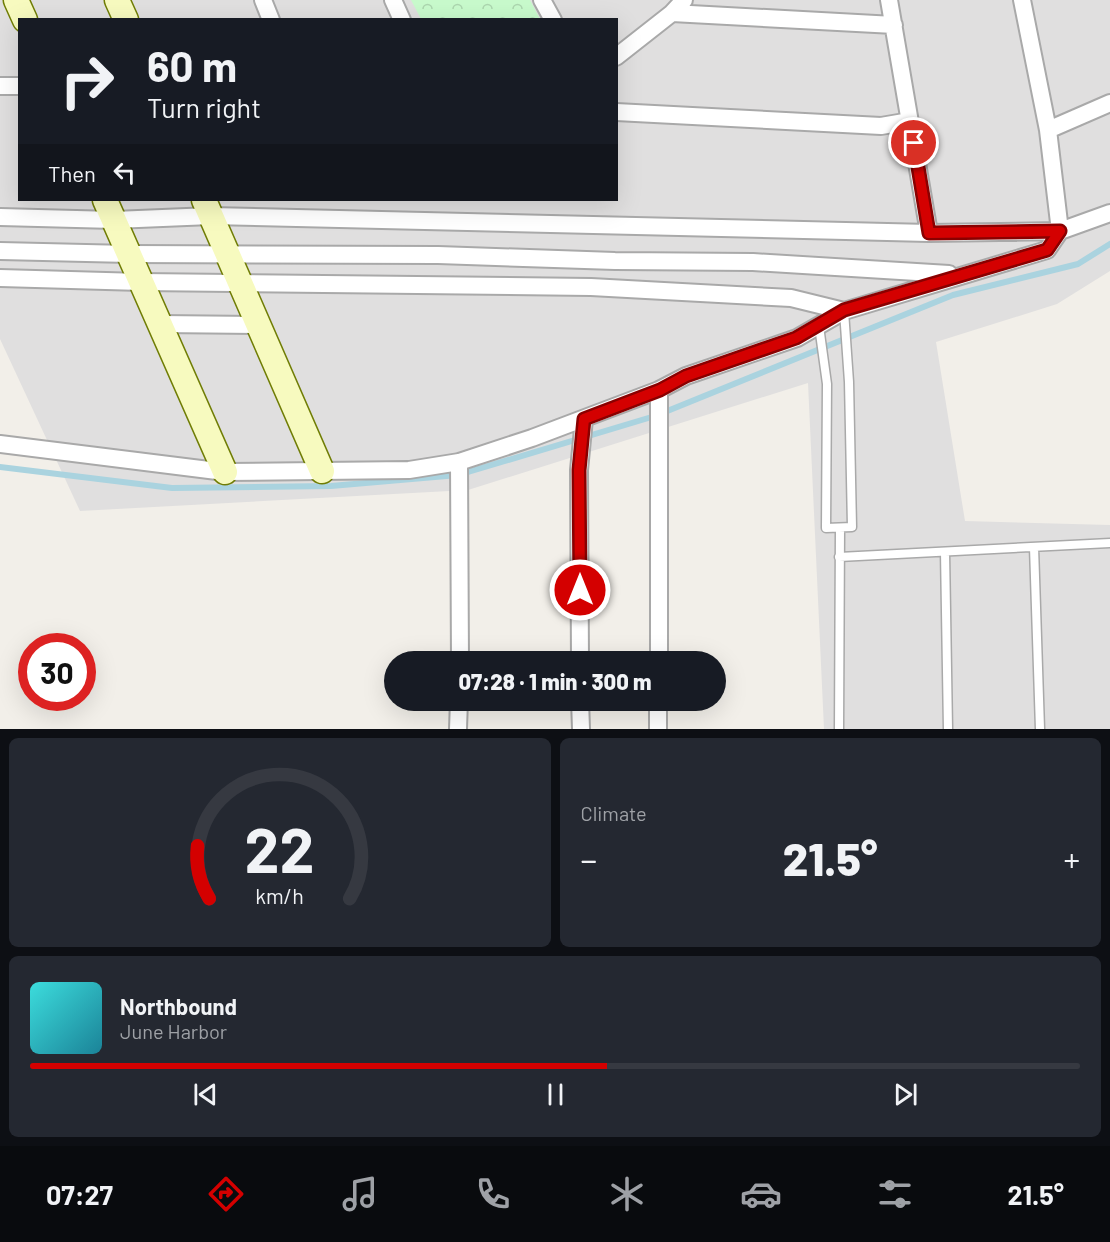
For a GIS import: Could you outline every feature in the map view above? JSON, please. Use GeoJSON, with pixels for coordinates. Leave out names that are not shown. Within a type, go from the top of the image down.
{"type":"FeatureCollection","features":[{"type":"Feature","properties":{"kind":"street"},"geometry":{"type":"LineString","coordinates":[[16,0],[24,18]]}},
{"type":"Feature","properties":{"kind":"street"},"geometry":{"type":"LineString","coordinates":[[117,0],[125,18]]}},
{"type":"Feature","properties":{"kind":"street"},"geometry":{"type":"LineString","coordinates":[[263,0],[270,18]]}},
{"type":"Feature","properties":{"kind":"street"},"geometry":{"type":"LineString","coordinates":[[393,0],[401,18]]}},
{"type":"Feature","properties":{"kind":"street"},"geometry":{"type":"LineString","coordinates":[[542,0],[552,18]]}},
{"type":"Feature","properties":{"kind":"street"},"geometry":{"type":"LineString","coordinates":[[618,55],[668,6],[684,0]]}},
{"type":"Feature","properties":{"kind":"street"},"geometry":{"type":"LineString","coordinates":[[889,0],[929,233]]}},
{"type":"Feature","properties":{"kind":"street"},"geometry":{"type":"LineString","coordinates":[[0,444],[225,472],[410,470],[459,462],[584,419],[660,390],[686,376],[796,338],[844,310],[1047,250],[1060,231],[1048,130],[1022,0]]}},
{"type":"Feature","properties":{"kind":"street"},"geometry":{"type":"LineString","coordinates":[[668,6],[894,25]]}},
{"type":"Feature","properties":{"kind":"street"},"geometry":{"type":"LineString","coordinates":[[0,86],[18,86]]}},
{"type":"Feature","properties":{"kind":"street"},"geometry":{"type":"LineString","coordinates":[[1048,130],[1110,103]]}},
{"type":"Feature","properties":{"kind":"street"},"geometry":{"type":"LineString","coordinates":[[618,112],[881,126],[910,121]]}},
{"type":"Feature","properties":{"kind":"street"},"geometry":{"type":"LineString","coordinates":[[207,208],[322,471]]}},
{"type":"Feature","properties":{"kind":"street"},"geometry":{"type":"LineString","coordinates":[[0,217],[110,210],[207,208],[929,233],[1060,231],[1110,213]]}},
{"type":"Feature","properties":{"kind":"street"},"geometry":{"type":"LineString","coordinates":[[110,210],[225,472]]}},
{"type":"Feature","properties":{"kind":"street"},"geometry":{"type":"LineString","coordinates":[[0,251],[129,254],[438,255],[615,261],[753,261],[962,275]]}},
{"type":"Feature","properties":{"kind":"street"},"geometry":{"type":"LineString","coordinates":[[0,278],[240,284],[591,287],[791,298],[844,310]]}},
{"type":"Feature","properties":{"kind":"street"},"geometry":{"type":"LineString","coordinates":[[160,324],[258,325]]}},
{"type":"Feature","properties":{"kind":"street"},"geometry":{"type":"LineString","coordinates":[[659,651],[660,390]]}},
{"type":"Feature","properties":{"kind":"street"},"geometry":{"type":"LineString","coordinates":[[580,651],[579,470],[584,419]]}},
{"type":"Feature","properties":{"kind":"street"},"geometry":{"type":"LineString","coordinates":[[459,462],[460,651]]}},
{"type":"Feature","properties":{"kind":"street"},"geometry":{"type":"LineString","coordinates":[[458,729],[459,711]]}},
{"type":"Feature","properties":{"kind":"street"},"geometry":{"type":"LineString","coordinates":[[580,711],[580,729]]}},
{"type":"Feature","properties":{"kind":"street"},"geometry":{"type":"LineString","coordinates":[[658,711],[658,729]]}},
{"type":"Feature","properties":{"kind":"lane"},"geometry":{"type":"LineString","coordinates":[[819,325],[827,384],[826,528],[852,527],[849,382],[844,310]]}},
{"type":"Feature","properties":{"kind":"lane"},"geometry":{"type":"LineString","coordinates":[[839,729],[840,528]]}},
{"type":"Feature","properties":{"kind":"lane"},"geometry":{"type":"LineString","coordinates":[[839,557],[1110,543]]}},
{"type":"Feature","properties":{"kind":"lane"},"geometry":{"type":"LineString","coordinates":[[1034,547],[1040,729]]}},
{"type":"Feature","properties":{"kind":"lane"},"geometry":{"type":"LineString","coordinates":[[945,552],[948,729]]}},
{"type":"Feature","properties":{"kind":"shaded area"},"geometry":{"type":"Polygon","coordinates":[[[0,0],[1110,0],[1110,271],[1057,304],[936,342],[965,521],[1110,525],[1110,729],[824,729],[808,383],[468,490],[80,511],[0,339],[0,0]]]}},
{"type":"Feature","properties":{"kind":"green space"},"geometry":{"type":"Polygon","coordinates":[[[411,0],[530,0],[539,18],[420,18],[411,0]]]}},
{"type":"Feature","properties":{"kind":"waterway"},"geometry":{"type":"LineString","coordinates":[[0,467],[172,488],[331,486],[458,475],[655,416],[953,295],[1078,264],[1110,244]]}},
{"type":"Feature","properties":{"kind":"route"},"geometry":{"type":"LineString","coordinates":[[580,590],[579,470],[584,419],[660,390],[686,376],[796,338],[844,310],[1047,250],[1060,231],[929,233],[914,143]]}}]}
